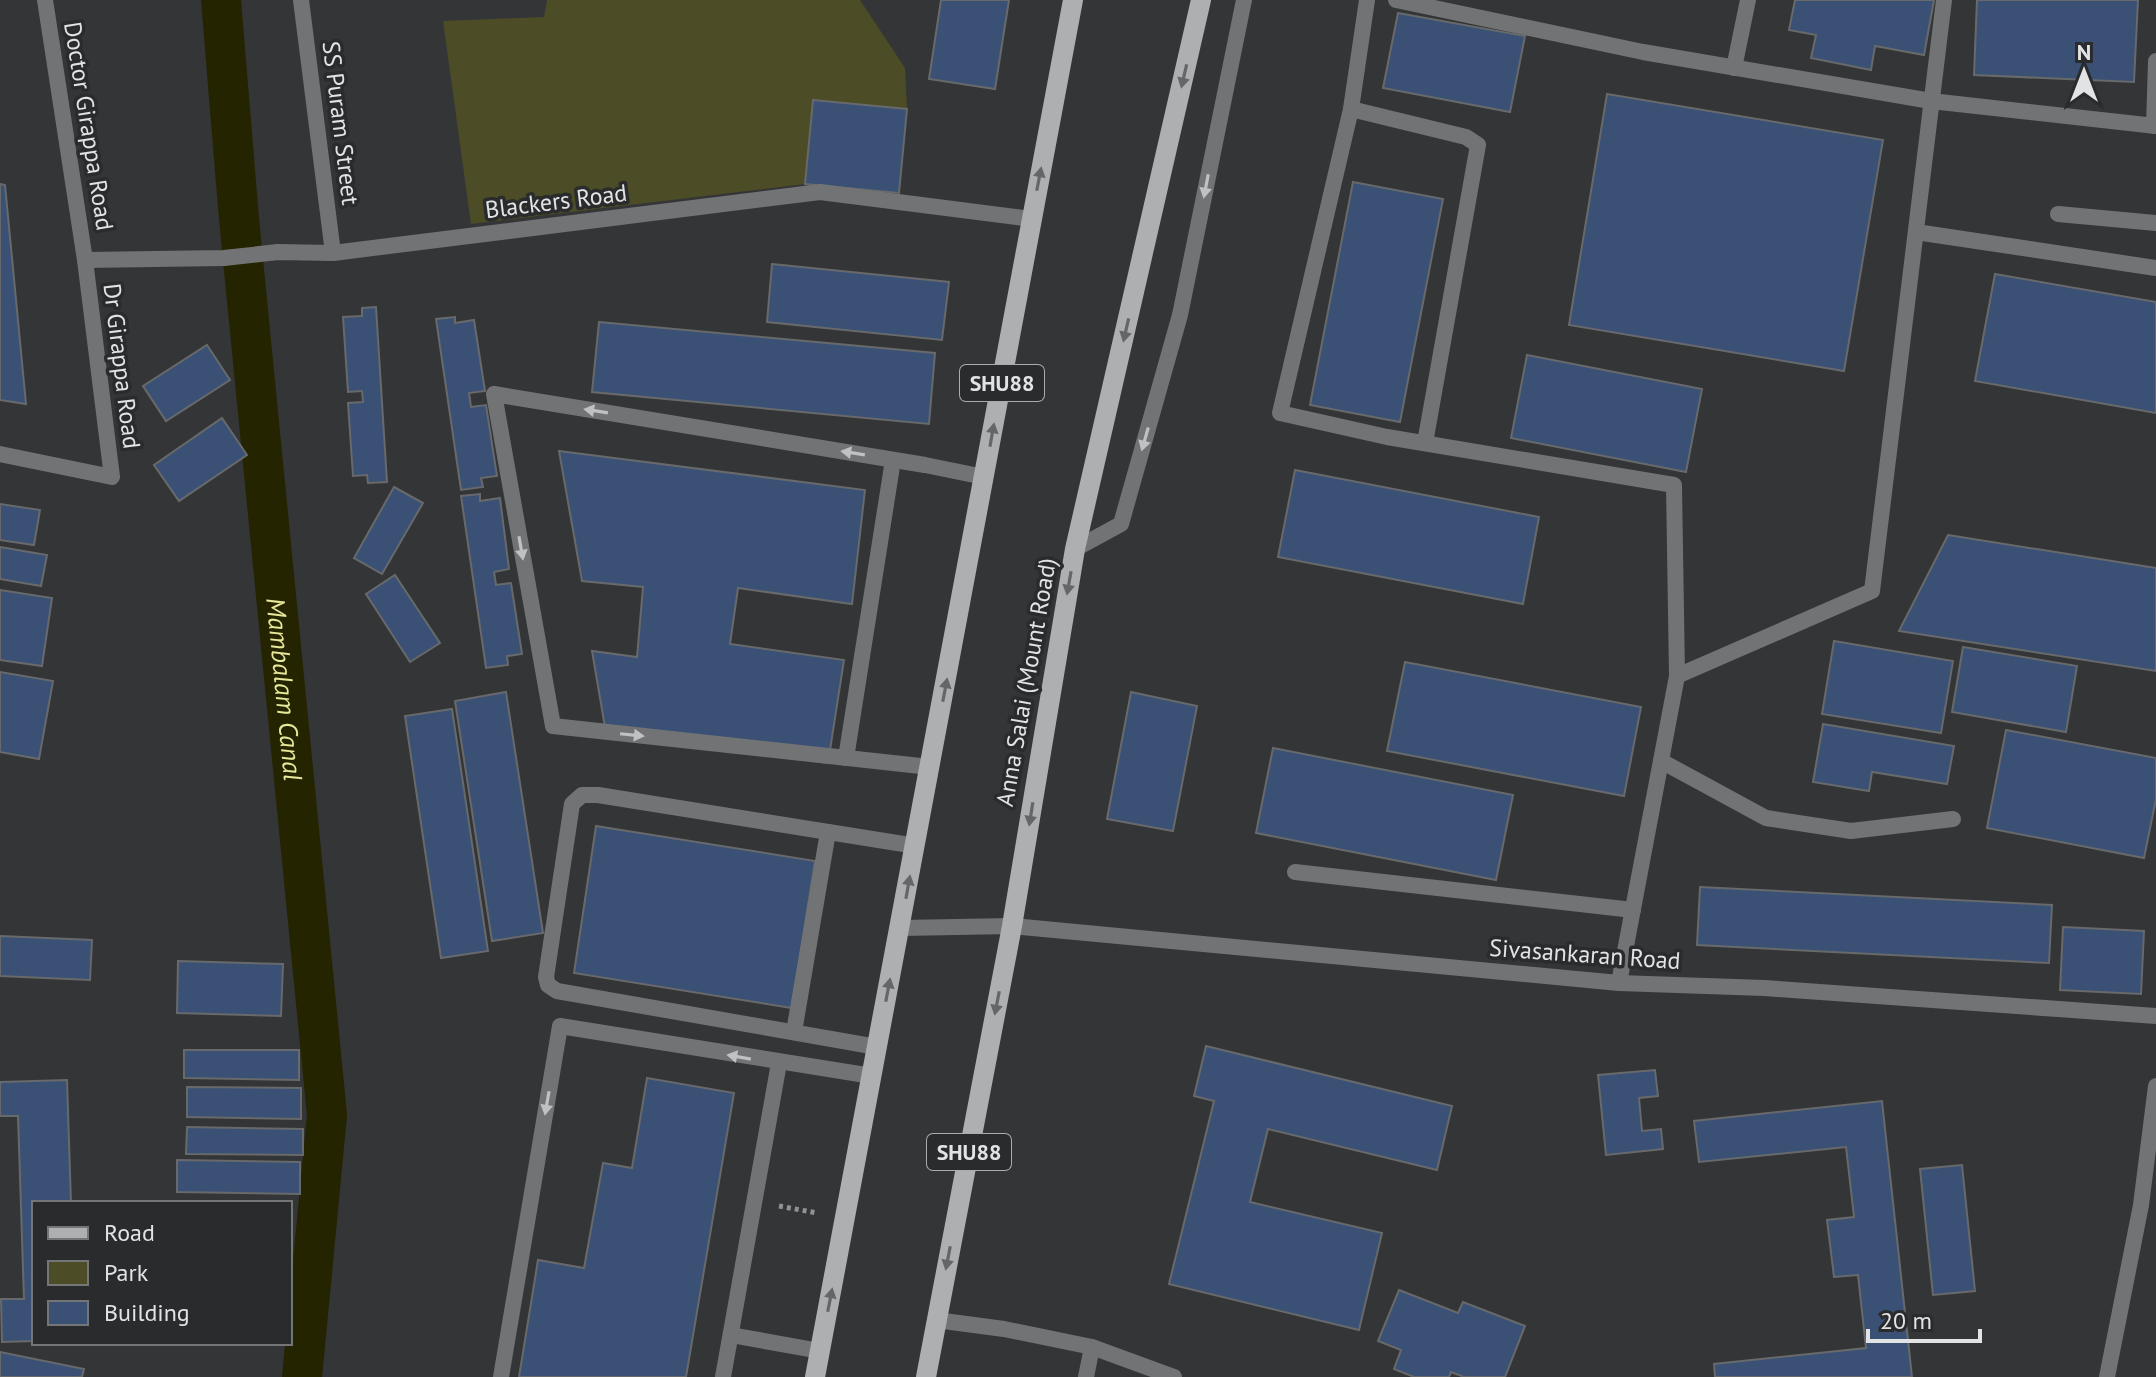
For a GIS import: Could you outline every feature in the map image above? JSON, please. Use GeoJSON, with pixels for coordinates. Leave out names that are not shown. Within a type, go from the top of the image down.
{"type":"FeatureCollection","features":[{"type":"Feature","properties":{"kind":"main road","name":"SHU88"},"geometry":{"type":"LineString","coordinates":[[815,1377],[1073,0]]}},
{"type":"Feature","properties":{"kind":"main road","name":"Anna Salai (Mount Road)"},"geometry":{"type":"LineString","coordinates":[[926,1377],[1012,926],[1075,549],[1201,0]]}},
{"type":"Feature","properties":{"kind":"street","name":"Doctor Girappa Road"},"geometry":{"type":"LineString","coordinates":[[45,0],[85,260]]}},
{"type":"Feature","properties":{"kind":"street","name":"SS Puram Street"},"geometry":{"type":"LineString","coordinates":[[301,0],[333,253]]}},
{"type":"Feature","properties":{"kind":"street"},"geometry":{"type":"LineString","coordinates":[[1075,549],[1121,524],[1180,315],[1244,0]]}},
{"type":"Feature","properties":{"kind":"street"},"geometry":{"type":"LineString","coordinates":[[1367,0],[1351,109],[1280,413],[1425,443],[1674,485],[1677,676],[1619,983]]}},
{"type":"Feature","properties":{"kind":"street"},"geometry":{"type":"LineString","coordinates":[[1396,0],[1734,68],[1931,101],[2155,126],[2156,61]]}},
{"type":"Feature","properties":{"kind":"street"},"geometry":{"type":"LineString","coordinates":[[1734,68],[1748,0]]}},
{"type":"Feature","properties":{"kind":"street"},"geometry":{"type":"LineString","coordinates":[[1677,676],[1872,591],[1944,0]]}},
{"type":"Feature","properties":{"kind":"street"},"geometry":{"type":"LineString","coordinates":[[1351,109],[1466,137],[1478,145],[1425,443]]}},
{"type":"Feature","properties":{"kind":"street","name":"Blackers Road"},"geometry":{"type":"LineString","coordinates":[[85,260],[224,258],[278,252],[333,253],[820,192],[1032,219]]}},
{"type":"Feature","properties":{"kind":"street"},"geometry":{"type":"LineString","coordinates":[[2058,214],[2156,223]]}},
{"type":"Feature","properties":{"kind":"street"},"geometry":{"type":"LineString","coordinates":[[1916,232],[2156,268]]}},
{"type":"Feature","properties":{"kind":"street","name":"Dr Girappa Road"},"geometry":{"type":"LineString","coordinates":[[0,454],[112,477],[85,260]]}},
{"type":"Feature","properties":{"kind":"street"},"geometry":{"type":"LineString","coordinates":[[930,767],[553,726],[494,394],[984,477]]}},
{"type":"Feature","properties":{"kind":"street"},"geometry":{"type":"LineString","coordinates":[[846,758],[893,460]]}},
{"type":"Feature","properties":{"kind":"street"},"geometry":{"type":"LineString","coordinates":[[1661,761],[1766,818],[1851,831],[1953,819]]}},
{"type":"Feature","properties":{"kind":"street"},"geometry":{"type":"LineString","coordinates":[[877,1047],[557,991],[548,985],[546,977],[572,804],[582,795],[598,795],[916,846]]}},
{"type":"Feature","properties":{"kind":"street"},"geometry":{"type":"LineString","coordinates":[[794,1032],[828,832]]}},
{"type":"Feature","properties":{"kind":"street"},"geometry":{"type":"LineString","coordinates":[[1295,872],[1633,910]]}},
{"type":"Feature","properties":{"kind":"street","name":"Sivasankaran Road"},"geometry":{"type":"LineString","coordinates":[[901,928],[1012,926],[1619,983],[1764,988],[2156,1016]]}},
{"type":"Feature","properties":{"kind":"street"},"geometry":{"type":"LineString","coordinates":[[501,1377],[560,1026],[872,1076]]}},
{"type":"Feature","properties":{"kind":"street"},"geometry":{"type":"LineString","coordinates":[[723,1377],[779,1063]]}},
{"type":"Feature","properties":{"kind":"street"},"geometry":{"type":"LineString","coordinates":[[2107,1377],[2141,1205],[2156,1086]]}},
{"type":"Feature","properties":{"kind":"street"},"geometry":{"type":"LineString","coordinates":[[936,1320],[1004,1329],[1092,1347],[1174,1377]]}},
{"type":"Feature","properties":{"kind":"street"},"geometry":{"type":"LineString","coordinates":[[731,1335],[820,1351]]}},
{"type":"Feature","properties":{"kind":"street"},"geometry":{"type":"LineString","coordinates":[[1086,1377],[1092,1347]]}},
{"type":"Feature","properties":{"kind":"path"},"geometry":{"type":"LineString","coordinates":[[755,1201],[845,1218]]}},
{"type":"Feature","properties":{"kind":"green space"},"geometry":{"type":"Polygon","coordinates":[[[547,0],[860,0],[905,68],[907,109],[813,100],[805,184],[471,224],[443,21],[544,17],[547,0]]]}},
{"type":"Feature","properties":{"kind":"building"},"geometry":{"type":"Polygon","coordinates":[[[941,0],[1009,0],[995,89],[929,79],[941,0]]]}},
{"type":"Feature","properties":{"kind":"building"},"geometry":{"type":"Polygon","coordinates":[[[1795,0],[1934,0],[1924,55],[1875,46],[1871,70],[1811,58],[1816,35],[1789,30],[1795,0]]]}},
{"type":"Feature","properties":{"kind":"building"},"geometry":{"type":"Polygon","coordinates":[[[1977,0],[2138,0],[2134,82],[1974,75],[1977,0]]]}},
{"type":"Feature","properties":{"kind":"building"},"geometry":{"type":"Polygon","coordinates":[[[1398,13],[1525,36],[1510,112],[1383,88],[1398,13]]]}},
{"type":"Feature","properties":{"kind":"building"},"geometry":{"type":"Polygon","coordinates":[[[1607,94],[1883,140],[1844,371],[1569,325],[1607,94]]]}},
{"type":"Feature","properties":{"kind":"building"},"geometry":{"type":"Polygon","coordinates":[[[813,100],[907,109],[899,193],[805,184],[813,100]]]}},
{"type":"Feature","properties":{"kind":"building"},"geometry":{"type":"Polygon","coordinates":[[[1353,182],[1443,199],[1400,422],[1310,405],[1353,182]]]}},
{"type":"Feature","properties":{"kind":"building"},"geometry":{"type":"Polygon","coordinates":[[[0,184],[5,185],[26,404],[0,400],[0,184]]]}},
{"type":"Feature","properties":{"kind":"building"},"geometry":{"type":"Polygon","coordinates":[[[772,264],[949,282],[942,340],[767,322],[772,264]]]}},
{"type":"Feature","properties":{"kind":"building"},"geometry":{"type":"Polygon","coordinates":[[[1995,274],[2156,302],[2156,413],[1975,381],[1995,274]]]}},
{"type":"Feature","properties":{"kind":"building"},"geometry":{"type":"Polygon","coordinates":[[[376,307],[387,482],[368,483],[367,475],[353,476],[348,403],[363,402],[362,391],[348,392],[343,317],[362,316],[362,308],[376,307]]]}},
{"type":"Feature","properties":{"kind":"building"},"geometry":{"type":"Polygon","coordinates":[[[455,317],[455,323],[474,320],[485,391],[469,393],[471,407],[486,405],[497,476],[481,478],[483,487],[461,490],[436,319],[455,317]]]}},
{"type":"Feature","properties":{"kind":"building"},"geometry":{"type":"Polygon","coordinates":[[[599,322],[935,353],[929,424],[592,392],[599,322]]]}},
{"type":"Feature","properties":{"kind":"building"},"geometry":{"type":"Polygon","coordinates":[[[207,345],[230,380],[166,421],[143,386],[207,345]]]}},
{"type":"Feature","properties":{"kind":"building"},"geometry":{"type":"Polygon","coordinates":[[[1527,355],[1702,389],[1686,472],[1511,438],[1527,355]]]}},
{"type":"Feature","properties":{"kind":"building"},"geometry":{"type":"Polygon","coordinates":[[[222,418],[247,455],[179,501],[154,465],[222,418]]]}},
{"type":"Feature","properties":{"kind":"building"},"geometry":{"type":"Polygon","coordinates":[[[559,451],[865,490],[852,604],[738,588],[730,644],[844,660],[828,763],[606,733],[592,651],[637,657],[643,587],[582,581],[559,451]]]}},
{"type":"Feature","properties":{"kind":"building"},"geometry":{"type":"Polygon","coordinates":[[[1295,470],[1539,517],[1523,604],[1278,557],[1295,470]]]}},
{"type":"Feature","properties":{"kind":"building"},"geometry":{"type":"Polygon","coordinates":[[[394,487],[423,503],[382,574],[354,558],[394,487]]]}},
{"type":"Feature","properties":{"kind":"building"},"geometry":{"type":"Polygon","coordinates":[[[480,494],[480,501],[500,498],[509,569],[494,572],[496,585],[511,583],[522,654],[507,656],[508,665],[486,668],[461,496],[480,494]]]}},
{"type":"Feature","properties":{"kind":"building"},"geometry":{"type":"Polygon","coordinates":[[[0,504],[40,510],[34,545],[0,540],[0,504]]]}},
{"type":"Feature","properties":{"kind":"building"},"geometry":{"type":"Polygon","coordinates":[[[1948,535],[2156,568],[2156,671],[1899,631],[1948,535]]]}},
{"type":"Feature","properties":{"kind":"building"},"geometry":{"type":"Polygon","coordinates":[[[0,547],[47,555],[41,586],[0,579],[0,547]]]}},
{"type":"Feature","properties":{"kind":"building"},"geometry":{"type":"Polygon","coordinates":[[[395,575],[440,643],[410,662],[366,594],[395,575]]]}},
{"type":"Feature","properties":{"kind":"building"},"geometry":{"type":"Polygon","coordinates":[[[0,590],[52,598],[42,666],[0,660],[0,590]]]}},
{"type":"Feature","properties":{"kind":"building"},"geometry":{"type":"Polygon","coordinates":[[[1834,641],[1953,661],[1941,733],[1822,714],[1834,641]]]}},
{"type":"Feature","properties":{"kind":"building"},"geometry":{"type":"Polygon","coordinates":[[[1963,647],[2077,666],[2066,732],[1952,712],[1963,647]]]}},
{"type":"Feature","properties":{"kind":"building"},"geometry":{"type":"Polygon","coordinates":[[[1405,662],[1641,707],[1624,796],[1387,751],[1405,662]]]}},
{"type":"Feature","properties":{"kind":"building"},"geometry":{"type":"Polygon","coordinates":[[[0,672],[53,681],[39,759],[0,752],[0,672]]]}},
{"type":"Feature","properties":{"kind":"building"},"geometry":{"type":"Polygon","coordinates":[[[506,692],[543,933],[492,941],[455,701],[506,692]]]}},
{"type":"Feature","properties":{"kind":"building"},"geometry":{"type":"Polygon","coordinates":[[[1131,692],[1197,706],[1173,831],[1107,819],[1131,692]]]}},
{"type":"Feature","properties":{"kind":"building"},"geometry":{"type":"Polygon","coordinates":[[[452,709],[488,951],[441,958],[405,716],[452,709]]]}},
{"type":"Feature","properties":{"kind":"building"},"geometry":{"type":"Polygon","coordinates":[[[1823,724],[1954,746],[1947,784],[1872,772],[1869,791],[1813,782],[1823,724]]]}},
{"type":"Feature","properties":{"kind":"building"},"geometry":{"type":"Polygon","coordinates":[[[2006,730],[2156,758],[2156,799],[2144,858],[1987,828],[2006,730]]]}},
{"type":"Feature","properties":{"kind":"building"},"geometry":{"type":"Polygon","coordinates":[[[1273,748],[1513,795],[1496,880],[1256,833],[1273,748]]]}},
{"type":"Feature","properties":{"kind":"building"},"geometry":{"type":"Polygon","coordinates":[[[596,826],[815,861],[792,1008],[574,973],[596,826]]]}},
{"type":"Feature","properties":{"kind":"building"},"geometry":{"type":"Polygon","coordinates":[[[1700,887],[2052,905],[2049,963],[1697,945],[1700,887]]]}},
{"type":"Feature","properties":{"kind":"building"},"geometry":{"type":"Polygon","coordinates":[[[2063,927],[2144,931],[2141,994],[2060,990],[2063,927]]]}},
{"type":"Feature","properties":{"kind":"building"},"geometry":{"type":"Polygon","coordinates":[[[0,936],[92,940],[90,980],[0,976],[0,936]]]}},
{"type":"Feature","properties":{"kind":"building"},"geometry":{"type":"Polygon","coordinates":[[[178,961],[283,964],[281,1016],[177,1013],[178,961]]]}},
{"type":"Feature","properties":{"kind":"building"},"geometry":{"type":"Polygon","coordinates":[[[1206,1046],[1452,1106],[1437,1170],[1268,1129],[1250,1202],[1382,1233],[1359,1330],[1169,1284],[1214,1101],[1194,1096],[1206,1046]]]}},
{"type":"Feature","properties":{"kind":"building"},"geometry":{"type":"Polygon","coordinates":[[[184,1050],[299,1050],[299,1080],[184,1078],[184,1050]]]}},
{"type":"Feature","properties":{"kind":"building"},"geometry":{"type":"Polygon","coordinates":[[[1655,1070],[1658,1096],[1639,1098],[1642,1131],[1661,1129],[1663,1149],[1606,1155],[1598,1075],[1655,1070]]]}},
{"type":"Feature","properties":{"kind":"building"},"geometry":{"type":"Polygon","coordinates":[[[647,1078],[734,1093],[686,1377],[519,1377],[538,1260],[584,1268],[603,1163],[632,1168],[647,1078]]]}},
{"type":"Feature","properties":{"kind":"building"},"geometry":{"type":"Polygon","coordinates":[[[67,1080],[71,1201],[32,1201],[32,1341],[2,1342],[1,1299],[24,1299],[18,1116],[0,1116],[0,1082],[67,1080]]]}},
{"type":"Feature","properties":{"kind":"building"},"geometry":{"type":"Polygon","coordinates":[[[187,1087],[301,1088],[301,1119],[187,1117],[187,1087]]]}},
{"type":"Feature","properties":{"kind":"building"},"geometry":{"type":"Polygon","coordinates":[[[1882,1101],[1912,1377],[1715,1377],[1714,1364],[1866,1348],[1858,1275],[1834,1277],[1827,1220],[1854,1217],[1846,1147],[1699,1162],[1694,1121],[1882,1101]]]}},
{"type":"Feature","properties":{"kind":"building"},"geometry":{"type":"Polygon","coordinates":[[[187,1127],[303,1129],[303,1155],[186,1154],[187,1127]]]}},
{"type":"Feature","properties":{"kind":"building"},"geometry":{"type":"Polygon","coordinates":[[[177,1160],[300,1162],[300,1194],[177,1192],[177,1160]]]}},
{"type":"Feature","properties":{"kind":"building"},"geometry":{"type":"Polygon","coordinates":[[[1962,1165],[1975,1291],[1933,1295],[1920,1169],[1962,1165]]]}},
{"type":"Feature","properties":{"kind":"building"},"geometry":{"type":"Polygon","coordinates":[[[1399,1290],[1458,1313],[1463,1302],[1525,1326],[1505,1377],[1464,1377],[1451,1372],[1449,1377],[1414,1377],[1394,1369],[1401,1350],[1378,1341],[1399,1290]]]}},
{"type":"Feature","properties":{"kind":"building"},"geometry":{"type":"Polygon","coordinates":[[[0,1352],[84,1369],[82,1377],[0,1377],[0,1352]]]}},
{"type":"Feature","properties":{"kind":"waterway","name":"Mambalam Canal"},"geometry":{"type":"LineString","coordinates":[[221,0],[239,219],[327,1115],[302,1377]]}}]}
